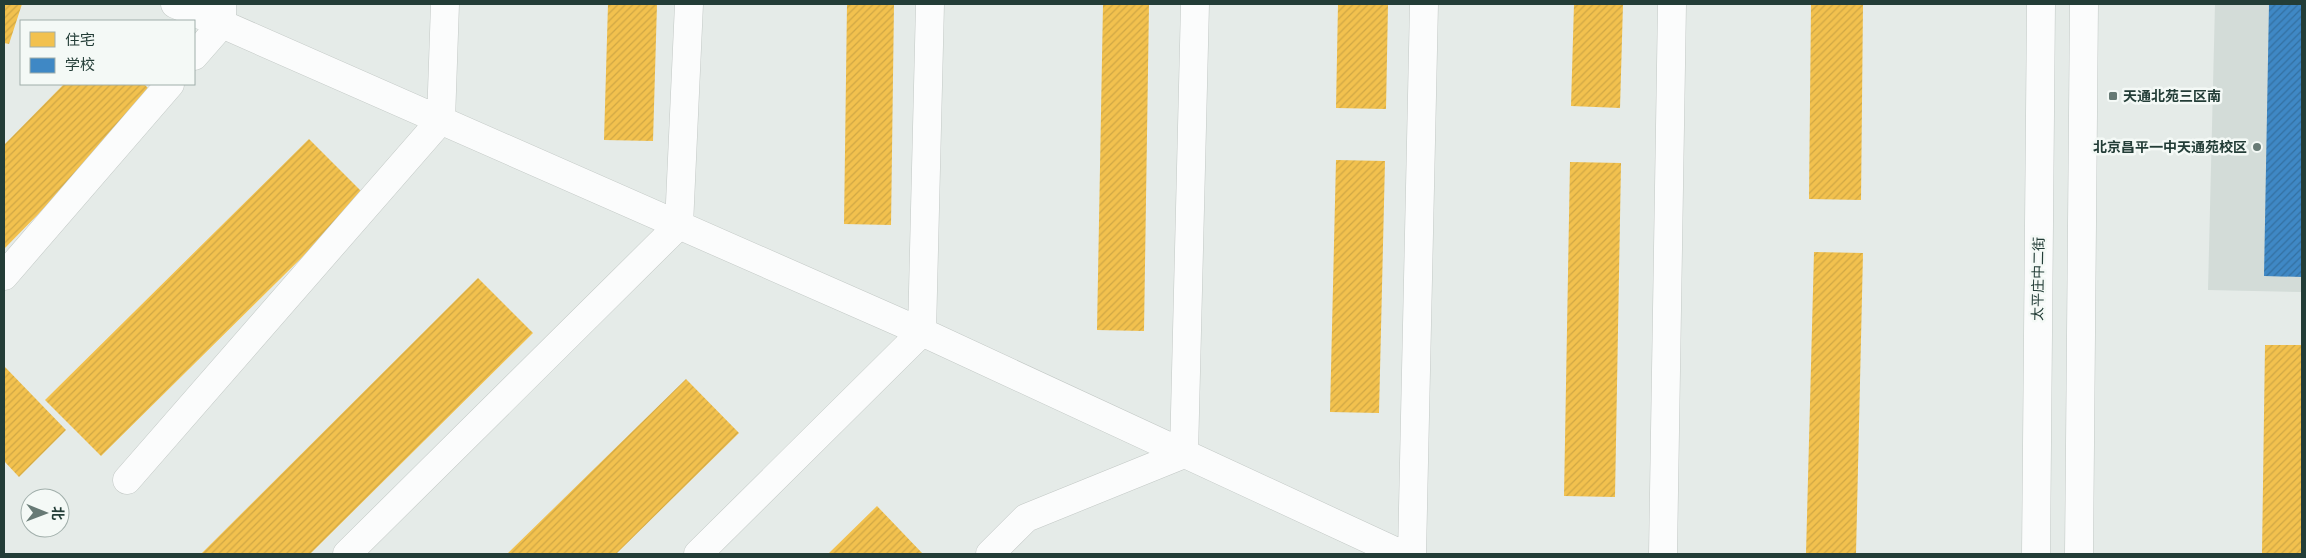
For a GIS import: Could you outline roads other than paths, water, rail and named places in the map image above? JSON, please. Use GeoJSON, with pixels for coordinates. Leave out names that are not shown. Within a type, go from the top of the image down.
{"type":"FeatureCollection","features":[{"type":"Feature","properties":{"kind":"street"},"geometry":{"type":"LineString","coordinates":[[175,4],[222,14],[441,120],[922,332],[1401,554]]}},
{"type":"Feature","properties":{"kind":"street"},"geometry":{"type":"LineString","coordinates":[[127,480],[441,120],[445,4]]}},
{"type":"Feature","properties":{"kind":"street"},"geometry":{"type":"LineString","coordinates":[[347,554],[679,225],[689,4]]}},
{"type":"Feature","properties":{"kind":"street"},"geometry":{"type":"LineString","coordinates":[[698,554],[922,332],[930,4]]}},
{"type":"Feature","properties":{"kind":"street"},"geometry":{"type":"LineString","coordinates":[[1184,454],[1195,4]]}},
{"type":"Feature","properties":{"kind":"street"},"geometry":{"type":"LineString","coordinates":[[1412,554],[1424,4]]}},
{"type":"Feature","properties":{"kind":"street"},"geometry":{"type":"LineString","coordinates":[[1662,554],[1672,4]]}},
{"type":"Feature","properties":{"kind":"street","name":"太平庄中二街"},"geometry":{"type":"LineString","coordinates":[[2036,554],[2041,4]]}},
{"type":"Feature","properties":{"kind":"street"},"geometry":{"type":"LineString","coordinates":[[2079,554],[2084,4]]}},
{"type":"Feature","properties":{"kind":"street"},"geometry":{"type":"LineString","coordinates":[[195,54],[222,14]]}},
{"type":"Feature","properties":{"kind":"street"},"geometry":{"type":"LineString","coordinates":[[4,276],[169,85]]}},
{"type":"Feature","properties":{"kind":"street"},"geometry":{"type":"LineString","coordinates":[[990,554],[1026,518],[1184,454]]}},
{"type":"Feature","properties":{"kind":"place","name":"天通北苑三区南"},"geometry":{"type":"Point","coordinates":[2113,96]}},
{"type":"Feature","properties":{"kind":"place","name":"北京昌平一中天通苑校区"},"geometry":{"type":"Point","coordinates":[2257,147]}}]}
